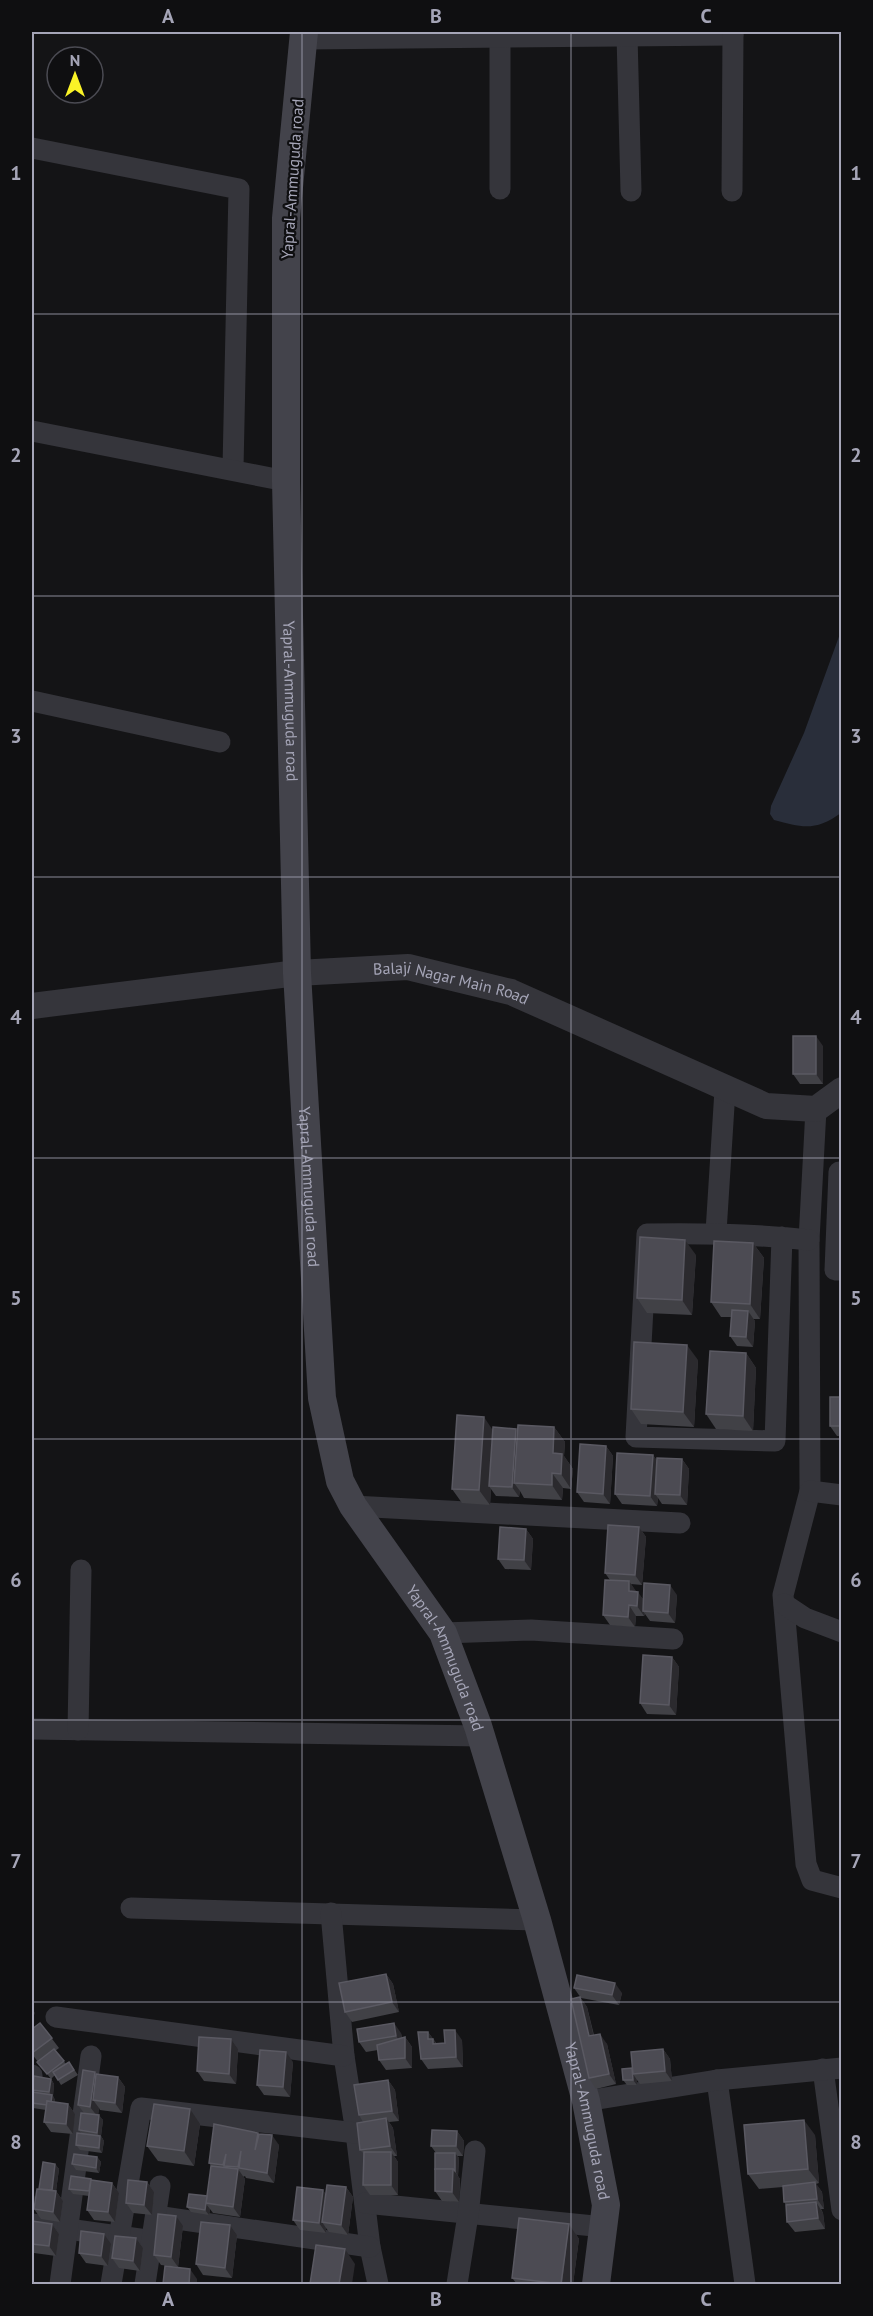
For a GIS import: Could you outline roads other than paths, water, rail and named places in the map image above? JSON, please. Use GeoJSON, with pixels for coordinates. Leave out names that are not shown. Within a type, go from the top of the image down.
{"type":"FeatureCollection","features":[{"type":"Feature","properties":{"kind":"main road","name":"Yapral-Ammuguda road"},"geometry":{"type":"LineString","coordinates":[[304,35],[286,218],[286,481],[297,973],[322,1398],[339,1481],[353,1506],[443,1633],[481,1736],[537,1920],[586,2101],[606,2205],[596,2284]]}},
{"type":"Feature","properties":{"kind":"street"},"geometry":{"type":"LineString","coordinates":[[304,35],[500,36],[733,33],[732,191]]}},
{"type":"Feature","properties":{"kind":"street"},"geometry":{"type":"LineString","coordinates":[[627,35],[631,191]]}},
{"type":"Feature","properties":{"kind":"street"},"geometry":{"type":"LineString","coordinates":[[500,36],[500,189]]}},
{"type":"Feature","properties":{"kind":"street"},"geometry":{"type":"LineString","coordinates":[[32,148],[238,189],[233,468]]}},
{"type":"Feature","properties":{"kind":"street"},"geometry":{"type":"LineString","coordinates":[[32,431],[286,481]]}},
{"type":"Feature","properties":{"kind":"street"},"geometry":{"type":"LineString","coordinates":[[32,701],[220,742]]}},
{"type":"Feature","properties":{"kind":"street","name":"Balaji Nagar Main Road"},"geometry":{"type":"LineString","coordinates":[[32,1006],[297,973],[408,967],[511,992],[725,1090],[766,1106],[816,1109]]}},
{"type":"Feature","properties":{"kind":"street"},"geometry":{"type":"LineString","coordinates":[[716,1232],[725,1090]]}},
{"type":"Feature","properties":{"kind":"street"},"geometry":{"type":"LineString","coordinates":[[842,1090],[816,1109],[809,1240],[810,1491],[783,1595],[806,1863],[812,1880],[842,1888]]}},
{"type":"Feature","properties":{"kind":"street"},"geometry":{"type":"LineString","coordinates":[[813,1171],[841,1171],[835,1270],[842,1270]]}},
{"type":"Feature","properties":{"kind":"street"},"geometry":{"type":"LineString","coordinates":[[782,1237],[775,1441],[636,1437],[647,1234],[716,1232],[782,1237],[809,1240]]}},
{"type":"Feature","properties":{"kind":"street"},"geometry":{"type":"LineString","coordinates":[[810,1491],[842,1495]]}},
{"type":"Feature","properties":{"kind":"street"},"geometry":{"type":"LineString","coordinates":[[353,1506],[680,1523]]}},
{"type":"Feature","properties":{"kind":"street"},"geometry":{"type":"LineString","coordinates":[[78,1730],[81,1570]]}},
{"type":"Feature","properties":{"kind":"street"},"geometry":{"type":"LineString","coordinates":[[784,1604],[805,1618],[842,1632]]}},
{"type":"Feature","properties":{"kind":"street"},"geometry":{"type":"LineString","coordinates":[[443,1633],[531,1630],[673,1640]]}},
{"type":"Feature","properties":{"kind":"street"},"geometry":{"type":"LineString","coordinates":[[32,1729],[481,1736]]}},
{"type":"Feature","properties":{"kind":"street"},"geometry":{"type":"LineString","coordinates":[[131,1908],[537,1920]]}},
{"type":"Feature","properties":{"kind":"street"},"geometry":{"type":"LineString","coordinates":[[331,1913],[344,2056],[370,2247],[378,2284]]}},
{"type":"Feature","properties":{"kind":"street"},"geometry":{"type":"LineString","coordinates":[[56,2017],[344,2056]]}},
{"type":"Feature","properties":{"kind":"street"},"geometry":{"type":"LineString","coordinates":[[60,2284],[92,2056]]}},
{"type":"Feature","properties":{"kind":"street"},"geometry":{"type":"LineString","coordinates":[[586,2101],[717,2080],[832,2069],[842,2210]]}},
{"type":"Feature","properties":{"kind":"street"},"geometry":{"type":"LineString","coordinates":[[32,2075],[32,2086]]}},
{"type":"Feature","properties":{"kind":"street"},"geometry":{"type":"LineString","coordinates":[[717,2080],[745,2284]]}},
{"type":"Feature","properties":{"kind":"street"},"geometry":{"type":"LineString","coordinates":[[111,2284],[141,2108],[356,2133]]}},
{"type":"Feature","properties":{"kind":"street"},"geometry":{"type":"LineString","coordinates":[[457,2284],[475,2151]]}},
{"type":"Feature","properties":{"kind":"street"},"geometry":{"type":"LineString","coordinates":[[146,2284],[154,2241],[160,2186]]}},
{"type":"Feature","properties":{"kind":"street"},"geometry":{"type":"LineString","coordinates":[[365,2203],[604,2227]]}},
{"type":"Feature","properties":{"kind":"street"},"geometry":{"type":"LineString","coordinates":[[156,2216],[370,2247]]}},
{"type":"Feature","properties":{"kind":"street"},"geometry":{"type":"LineString","coordinates":[[32,2224],[154,2241]]}},
{"type":"Feature","properties":{"kind":"water"},"geometry":{"type":"Polygon","coordinates":[[[841,631],[841,813],[824,823],[809,826],[774,820],[770,814],[771,806],[804,733],[841,631]]]}}]}
